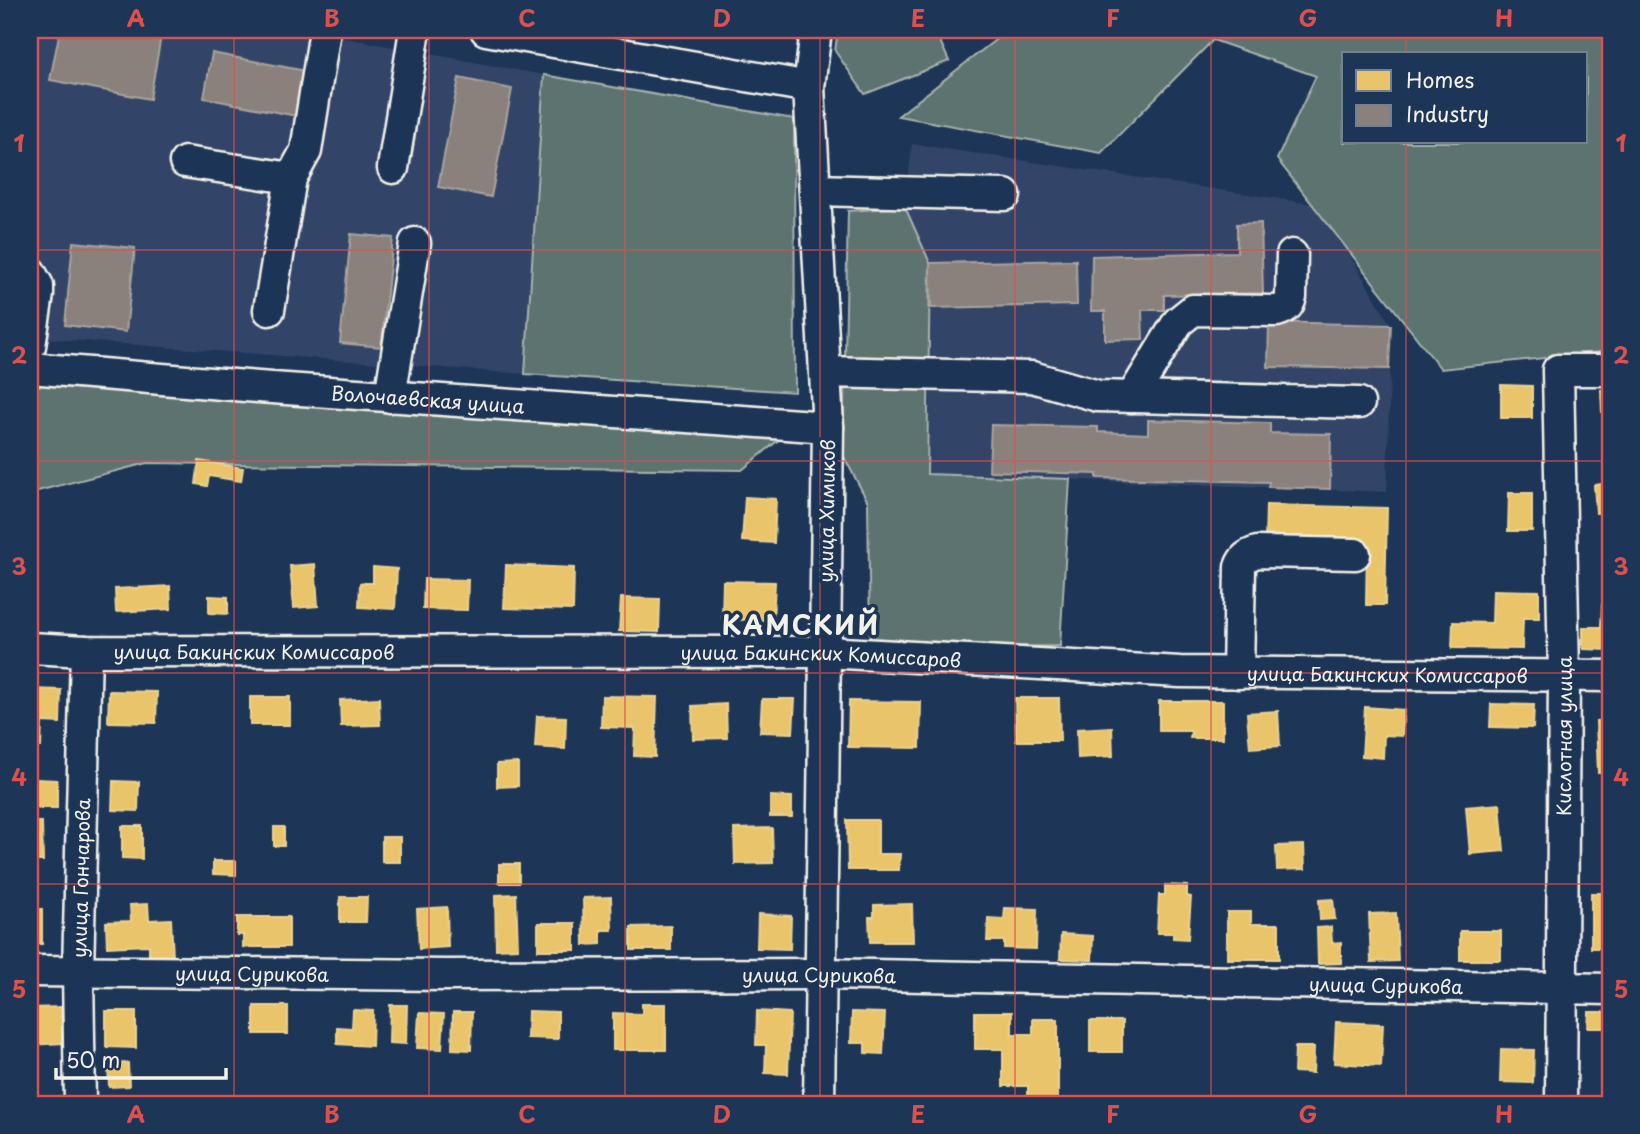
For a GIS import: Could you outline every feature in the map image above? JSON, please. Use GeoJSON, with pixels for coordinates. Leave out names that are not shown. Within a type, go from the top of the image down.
{"type":"FeatureCollection","features":[{"type":"Feature","properties":{"kind":"street"},"geometry":{"type":"LineString","coordinates":[[269,310],[290,178],[306,150],[325,30]]}},
{"type":"Feature","properties":{"kind":"street"},"geometry":{"type":"LineString","coordinates":[[393,168],[415,30]]}},
{"type":"Feature","properties":{"kind":"street"},"geometry":{"type":"LineString","coordinates":[[486,30],[809,87]]}},
{"type":"Feature","properties":{"kind":"street","name":"улица Химиков"},"geometry":{"type":"LineString","coordinates":[[816,30],[809,87],[828,427],[819,1104]]}},
{"type":"Feature","properties":{"kind":"street"},"geometry":{"type":"LineString","coordinates":[[185,162],[290,178]]}},
{"type":"Feature","properties":{"kind":"street"},"geometry":{"type":"LineString","coordinates":[[815,190],[1005,195]]}},
{"type":"Feature","properties":{"kind":"street"},"geometry":{"type":"LineString","coordinates":[[390,397],[415,243]]}},
{"type":"Feature","properties":{"kind":"street"},"geometry":{"type":"LineString","coordinates":[[1132,397],[1178,322],[1193,310],[1278,311],[1286,308],[1291,297],[1292,254]]}},
{"type":"Feature","properties":{"kind":"street"},"geometry":{"type":"LineString","coordinates":[[30,272],[38,286],[38,294],[30,346]]}},
{"type":"Feature","properties":{"kind":"street","name":"Волочаевская улица"},"geometry":{"type":"LineString","coordinates":[[30,368],[390,397],[828,427]]}},
{"type":"Feature","properties":{"kind":"street","name":"Кислотная улица"},"geometry":{"type":"LineString","coordinates":[[1561,1104],[1564,675],[1558,369],[1610,370]]}},
{"type":"Feature","properties":{"kind":"street"},"geometry":{"type":"LineString","coordinates":[[825,372],[1032,377],[1098,397],[1359,403]]}},
{"type":"Feature","properties":{"kind":"street"},"geometry":{"type":"LineString","coordinates":[[1238,673],[1242,561],[1249,554],[1257,552],[1355,554]]}},
{"type":"Feature","properties":{"kind":"street","name":"улица Бакинских Комиссаров"},"geometry":{"type":"LineString","coordinates":[[30,648],[86,651],[825,652],[1180,673],[1610,676]]}},
{"type":"Feature","properties":{"kind":"street","name":"улица Гончарова"},"geometry":{"type":"LineString","coordinates":[[80,1104],[78,971],[86,651]]}},
{"type":"Feature","properties":{"kind":"street","name":"улица Сурикова"},"geometry":{"type":"LineString","coordinates":[[30,971],[432,975],[821,974],[1610,989]]}},
{"type":"Feature","properties":{"kind":"shaded area"},"geometry":{"type":"Polygon","coordinates":[[[30,30],[302,30],[544,75],[525,374],[30,337],[30,30]]]}},
{"type":"Feature","properties":{"kind":"shaded area"},"geometry":{"type":"Polygon","coordinates":[[[912,144],[1320,205],[1391,325],[1387,492],[927,474],[930,263],[905,207],[912,144]]]}},
{"type":"Feature","properties":{"kind":"green space"},"geometry":{"type":"Polygon","coordinates":[[[838,30],[935,30],[949,61],[865,94],[835,51],[838,30]]]}},
{"type":"Feature","properties":{"kind":"green space"},"geometry":{"type":"Polygon","coordinates":[[[1008,30],[1610,30],[1610,351],[1441,369],[1277,159],[1316,76],[1213,40],[1101,153],[898,116],[1008,30]]]}},
{"type":"Feature","properties":{"kind":"green space"},"geometry":{"type":"Polygon","coordinates":[[[544,75],[794,119],[795,392],[525,374],[544,75]]]}},
{"type":"Feature","properties":{"kind":"green space"},"geometry":{"type":"Polygon","coordinates":[[[905,207],[930,263],[927,474],[1070,479],[1060,646],[870,647],[868,502],[843,455],[848,211],[905,207]]]}},
{"type":"Feature","properties":{"kind":"green space"},"geometry":{"type":"Polygon","coordinates":[[[30,379],[787,433],[742,470],[147,463],[30,493],[30,379]]]}},
{"type":"Feature","properties":{"kind":"building: Homes"},"geometry":{"type":"Polygon","coordinates":[[[1501,385],[1532,386],[1532,418],[1501,418],[1501,385]]]}},
{"type":"Feature","properties":{"kind":"building: Homes"},"geometry":{"type":"Polygon","coordinates":[[[1601,390],[1610,390],[1610,412],[1602,412],[1601,390]]]}},
{"type":"Feature","properties":{"kind":"building: Homes"},"geometry":{"type":"Polygon","coordinates":[[[199,461],[243,468],[241,481],[209,476],[207,486],[196,484],[199,461]]]}},
{"type":"Feature","properties":{"kind":"building: Homes"},"geometry":{"type":"Polygon","coordinates":[[[1610,483],[1610,512],[1596,513],[1594,485],[1610,483]]]}},
{"type":"Feature","properties":{"kind":"building: Homes"},"geometry":{"type":"Polygon","coordinates":[[[1509,493],[1532,493],[1532,531],[1508,531],[1509,493]]]}},
{"type":"Feature","properties":{"kind":"building: Homes"},"geometry":{"type":"Polygon","coordinates":[[[745,497],[776,499],[774,543],[742,541],[745,497]]]}},
{"type":"Feature","properties":{"kind":"building: Homes"},"geometry":{"type":"Polygon","coordinates":[[[1266,505],[1387,508],[1385,605],[1366,605],[1367,543],[1265,540],[1266,505]]]}},
{"type":"Feature","properties":{"kind":"building: Homes"},"geometry":{"type":"Polygon","coordinates":[[[315,564],[318,606],[294,608],[290,566],[315,564]]]}},
{"type":"Feature","properties":{"kind":"building: Homes"},"geometry":{"type":"Polygon","coordinates":[[[506,565],[574,568],[573,610],[504,608],[506,565]]]}},
{"type":"Feature","properties":{"kind":"building: Homes"},"geometry":{"type":"Polygon","coordinates":[[[373,567],[397,569],[395,609],[359,607],[360,583],[373,583],[373,567]]]}},
{"type":"Feature","properties":{"kind":"building: Homes"},"geometry":{"type":"Polygon","coordinates":[[[424,579],[468,580],[467,610],[423,609],[424,579]]]}},
{"type":"Feature","properties":{"kind":"building: Homes"},"geometry":{"type":"Polygon","coordinates":[[[723,581],[775,582],[773,621],[722,619],[723,581]]]}},
{"type":"Feature","properties":{"kind":"building: Homes"},"geometry":{"type":"Polygon","coordinates":[[[170,586],[171,609],[116,612],[115,589],[170,586]]]}},
{"type":"Feature","properties":{"kind":"building: Homes"},"geometry":{"type":"Polygon","coordinates":[[[1493,590],[1539,591],[1539,618],[1523,618],[1522,649],[1452,648],[1453,622],[1492,623],[1493,590]]]}},
{"type":"Feature","properties":{"kind":"building: Homes"},"geometry":{"type":"Polygon","coordinates":[[[209,596],[228,597],[228,614],[209,613],[209,596]]]}},
{"type":"Feature","properties":{"kind":"building: Homes"},"geometry":{"type":"Polygon","coordinates":[[[621,598],[660,599],[659,632],[619,631],[621,598]]]}},
{"type":"Feature","properties":{"kind":"building: Homes"},"geometry":{"type":"Polygon","coordinates":[[[1602,604],[1610,604],[1610,650],[1583,649],[1583,627],[1601,627],[1602,604]]]}},
{"type":"Feature","properties":{"kind":"building: Homes"},"geometry":{"type":"Polygon","coordinates":[[[30,689],[61,690],[60,723],[42,722],[41,747],[30,747],[30,689]]]}},
{"type":"Feature","properties":{"kind":"building: Homes"},"geometry":{"type":"Polygon","coordinates":[[[109,691],[157,692],[156,723],[108,722],[109,691]]]}},
{"type":"Feature","properties":{"kind":"building: Homes"},"geometry":{"type":"Polygon","coordinates":[[[602,696],[657,697],[655,757],[634,756],[635,728],[601,727],[602,696]]]}},
{"type":"Feature","properties":{"kind":"building: Homes"},"geometry":{"type":"Polygon","coordinates":[[[250,697],[290,697],[290,725],[250,725],[250,697]]]}},
{"type":"Feature","properties":{"kind":"building: Homes"},"geometry":{"type":"Polygon","coordinates":[[[379,698],[380,725],[341,726],[340,700],[379,698]]]}},
{"type":"Feature","properties":{"kind":"building: Homes"},"geometry":{"type":"Polygon","coordinates":[[[1015,698],[1059,698],[1060,741],[1016,741],[1015,698]]]}},
{"type":"Feature","properties":{"kind":"building: Homes"},"geometry":{"type":"Polygon","coordinates":[[[762,699],[795,699],[793,733],[760,732],[762,699]]]}},
{"type":"Feature","properties":{"kind":"building: Homes"},"geometry":{"type":"Polygon","coordinates":[[[849,701],[921,702],[920,748],[848,747],[849,701]]]}},
{"type":"Feature","properties":{"kind":"building: Homes"},"geometry":{"type":"Polygon","coordinates":[[[1159,701],[1223,701],[1223,738],[1190,738],[1191,731],[1159,731],[1159,701]]]}},
{"type":"Feature","properties":{"kind":"building: Homes"},"geometry":{"type":"Polygon","coordinates":[[[726,704],[727,738],[693,739],[692,706],[726,704]]]}},
{"type":"Feature","properties":{"kind":"building: Homes"},"geometry":{"type":"Polygon","coordinates":[[[1491,704],[1534,705],[1533,728],[1490,727],[1491,704]]]}},
{"type":"Feature","properties":{"kind":"building: Homes"},"geometry":{"type":"Polygon","coordinates":[[[1365,707],[1404,710],[1402,736],[1384,735],[1383,758],[1362,756],[1365,707]]]}},
{"type":"Feature","properties":{"kind":"building: Homes"},"geometry":{"type":"Polygon","coordinates":[[[1278,711],[1280,746],[1250,748],[1247,713],[1278,711]]]}},
{"type":"Feature","properties":{"kind":"building: Homes"},"geometry":{"type":"Polygon","coordinates":[[[537,716],[566,717],[565,749],[535,747],[537,716]]]}},
{"type":"Feature","properties":{"kind":"building: Homes"},"geometry":{"type":"Polygon","coordinates":[[[1610,720],[1610,773],[1598,773],[1596,721],[1610,720]]]}},
{"type":"Feature","properties":{"kind":"building: Homes"},"geometry":{"type":"Polygon","coordinates":[[[1112,727],[1113,756],[1078,758],[1077,729],[1112,727]]]}},
{"type":"Feature","properties":{"kind":"building: Homes"},"geometry":{"type":"Polygon","coordinates":[[[518,763],[518,786],[497,787],[497,764],[518,763]]]}},
{"type":"Feature","properties":{"kind":"building: Homes"},"geometry":{"type":"Polygon","coordinates":[[[35,779],[57,780],[57,808],[35,808],[35,779]]]}},
{"type":"Feature","properties":{"kind":"building: Homes"},"geometry":{"type":"Polygon","coordinates":[[[113,781],[139,782],[138,811],[112,810],[113,781]]]}},
{"type":"Feature","properties":{"kind":"building: Homes"},"geometry":{"type":"Polygon","coordinates":[[[770,796],[792,797],[792,817],[770,817],[770,796]]]}},
{"type":"Feature","properties":{"kind":"building: Homes"},"geometry":{"type":"Polygon","coordinates":[[[1500,804],[1504,851],[1470,854],[1466,807],[1500,804]]]}},
{"type":"Feature","properties":{"kind":"building: Homes"},"geometry":{"type":"Polygon","coordinates":[[[847,820],[878,820],[878,854],[900,854],[899,870],[848,870],[847,820]]]}},
{"type":"Feature","properties":{"kind":"building: Homes"},"geometry":{"type":"Polygon","coordinates":[[[30,822],[42,822],[43,861],[30,861],[30,822]]]}},
{"type":"Feature","properties":{"kind":"building: Homes"},"geometry":{"type":"Polygon","coordinates":[[[122,826],[142,826],[142,859],[122,858],[122,826]]]}},
{"type":"Feature","properties":{"kind":"building: Homes"},"geometry":{"type":"Polygon","coordinates":[[[274,827],[284,827],[284,846],[274,846],[274,827]]]}},
{"type":"Feature","properties":{"kind":"building: Homes"},"geometry":{"type":"Polygon","coordinates":[[[772,828],[773,863],[735,864],[734,829],[772,828]]]}},
{"type":"Feature","properties":{"kind":"building: Homes"},"geometry":{"type":"Polygon","coordinates":[[[382,837],[400,837],[400,862],[382,862],[382,837]]]}},
{"type":"Feature","properties":{"kind":"building: Homes"},"geometry":{"type":"Polygon","coordinates":[[[1304,845],[1305,869],[1277,870],[1276,846],[1304,845]]]}},
{"type":"Feature","properties":{"kind":"building: Homes"},"geometry":{"type":"Polygon","coordinates":[[[213,861],[236,861],[236,875],[213,874],[213,861]]]}},
{"type":"Feature","properties":{"kind":"building: Homes"},"geometry":{"type":"Polygon","coordinates":[[[499,864],[519,864],[519,883],[499,883],[499,864]]]}},
{"type":"Feature","properties":{"kind":"building: Homes"},"geometry":{"type":"Polygon","coordinates":[[[1165,885],[1187,886],[1187,896],[1191,897],[1188,939],[1173,938],[1173,933],[1157,933],[1159,895],[1165,895],[1165,885]]]}},
{"type":"Feature","properties":{"kind":"building: Homes"},"geometry":{"type":"Polygon","coordinates":[[[1591,893],[1610,893],[1610,948],[1591,948],[1591,893]]]}},
{"type":"Feature","properties":{"kind":"building: Homes"},"geometry":{"type":"Polygon","coordinates":[[[516,894],[518,948],[496,949],[495,895],[516,894]]]}},
{"type":"Feature","properties":{"kind":"building: Homes"},"geometry":{"type":"Polygon","coordinates":[[[340,897],[367,897],[366,922],[340,922],[340,897]]]}},
{"type":"Feature","properties":{"kind":"building: Homes"},"geometry":{"type":"Polygon","coordinates":[[[611,897],[612,930],[601,930],[601,944],[584,945],[583,898],[611,897]]]}},
{"type":"Feature","properties":{"kind":"building: Homes"},"geometry":{"type":"Polygon","coordinates":[[[1333,899],[1335,919],[1320,920],[1319,900],[1333,899]]]}},
{"type":"Feature","properties":{"kind":"building: Homes"},"geometry":{"type":"Polygon","coordinates":[[[148,904],[149,920],[171,919],[173,957],[149,958],[149,945],[107,947],[106,922],[131,921],[130,905],[148,904]]]}},
{"type":"Feature","properties":{"kind":"building: Homes"},"geometry":{"type":"Polygon","coordinates":[[[912,904],[913,942],[870,942],[869,917],[874,917],[874,905],[912,904]]]}},
{"type":"Feature","properties":{"kind":"building: Homes"},"geometry":{"type":"Polygon","coordinates":[[[447,907],[448,947],[419,949],[417,909],[447,907]]]}},
{"type":"Feature","properties":{"kind":"building: Homes"},"geometry":{"type":"Polygon","coordinates":[[[1005,908],[1037,909],[1036,949],[1004,948],[1004,941],[987,941],[988,918],[1004,919],[1005,908]]]}},
{"type":"Feature","properties":{"kind":"building: Homes"},"geometry":{"type":"Polygon","coordinates":[[[30,909],[42,909],[42,944],[30,944],[30,909]]]}},
{"type":"Feature","properties":{"kind":"building: Homes"},"geometry":{"type":"Polygon","coordinates":[[[1227,912],[1251,912],[1251,924],[1279,924],[1279,959],[1227,959],[1227,912]]]}},
{"type":"Feature","properties":{"kind":"building: Homes"},"geometry":{"type":"Polygon","coordinates":[[[1396,913],[1398,961],[1371,962],[1369,914],[1396,913]]]}},
{"type":"Feature","properties":{"kind":"building: Homes"},"geometry":{"type":"Polygon","coordinates":[[[758,914],[791,916],[790,949],[757,948],[758,914]]]}},
{"type":"Feature","properties":{"kind":"building: Homes"},"geometry":{"type":"Polygon","coordinates":[[[237,917],[289,917],[289,947],[243,947],[243,935],[237,935],[237,917]]]}},
{"type":"Feature","properties":{"kind":"building: Homes"},"geometry":{"type":"Polygon","coordinates":[[[538,923],[575,923],[575,950],[538,950],[538,923]]]}},
{"type":"Feature","properties":{"kind":"building: Homes"},"geometry":{"type":"Polygon","coordinates":[[[671,926],[671,950],[631,950],[631,927],[671,926]]]}},
{"type":"Feature","properties":{"kind":"building: Homes"},"geometry":{"type":"Polygon","coordinates":[[[1331,927],[1332,943],[1341,942],[1341,963],[1318,964],[1317,928],[1331,927]]]}},
{"type":"Feature","properties":{"kind":"building: Homes"},"geometry":{"type":"Polygon","coordinates":[[[1460,931],[1501,931],[1501,960],[1460,960],[1460,931]]]}},
{"type":"Feature","properties":{"kind":"building: Homes"},"geometry":{"type":"Polygon","coordinates":[[[1061,934],[1093,936],[1092,960],[1060,959],[1061,934]]]}},
{"type":"Feature","properties":{"kind":"building: Homes"},"geometry":{"type":"Polygon","coordinates":[[[642,1004],[666,1004],[666,1050],[613,1050],[613,1013],[642,1014],[642,1004]]]}},
{"type":"Feature","properties":{"kind":"building: Homes"},"geometry":{"type":"Polygon","coordinates":[[[390,1005],[407,1005],[406,1044],[389,1043],[390,1005]]]}},
{"type":"Feature","properties":{"kind":"building: Homes"},"geometry":{"type":"Polygon","coordinates":[[[254,1006],[288,1006],[288,1034],[254,1034],[254,1006]]]}},
{"type":"Feature","properties":{"kind":"building: Homes"},"geometry":{"type":"Polygon","coordinates":[[[61,1007],[63,1043],[30,1045],[30,1008],[61,1007]]]}},
{"type":"Feature","properties":{"kind":"building: Homes"},"geometry":{"type":"Polygon","coordinates":[[[353,1010],[373,1011],[372,1046],[337,1044],[337,1027],[352,1028],[353,1010]]]}},
{"type":"Feature","properties":{"kind":"building: Homes"},"geometry":{"type":"Polygon","coordinates":[[[106,1011],[136,1011],[136,1048],[106,1047],[106,1011]]]}},
{"type":"Feature","properties":{"kind":"building: Homes"},"geometry":{"type":"Polygon","coordinates":[[[528,1011],[558,1012],[558,1039],[527,1038],[528,1011]]]}},
{"type":"Feature","properties":{"kind":"building: Homes"},"geometry":{"type":"Polygon","coordinates":[[[757,1011],[790,1013],[788,1074],[765,1073],[766,1045],[756,1045],[757,1011]]]}},
{"type":"Feature","properties":{"kind":"building: Homes"},"geometry":{"type":"Polygon","coordinates":[[[453,1012],[472,1012],[471,1050],[452,1049],[453,1012]]]}},
{"type":"Feature","properties":{"kind":"building: Homes"},"geometry":{"type":"Polygon","coordinates":[[[852,1012],[885,1013],[883,1054],[865,1053],[865,1043],[851,1043],[852,1012]]]}},
{"type":"Feature","properties":{"kind":"building: Homes"},"geometry":{"type":"Polygon","coordinates":[[[975,1012],[1012,1012],[1012,1034],[1033,1034],[1033,1019],[1058,1019],[1058,1104],[1028,1104],[1028,1086],[1003,1086],[1003,1049],[975,1049],[975,1012]]]}},
{"type":"Feature","properties":{"kind":"building: Homes"},"geometry":{"type":"Polygon","coordinates":[[[1589,1012],[1607,1012],[1607,1028],[1588,1028],[1589,1012]]]}},
{"type":"Feature","properties":{"kind":"building: Homes"},"geometry":{"type":"Polygon","coordinates":[[[419,1013],[444,1014],[442,1049],[417,1048],[419,1013]]]}},
{"type":"Feature","properties":{"kind":"building: Homes"},"geometry":{"type":"Polygon","coordinates":[[[1090,1021],[1122,1021],[1122,1052],[1090,1052],[1090,1021]]]}},
{"type":"Feature","properties":{"kind":"building: Homes"},"geometry":{"type":"Polygon","coordinates":[[[1336,1022],[1383,1024],[1381,1066],[1334,1063],[1336,1022]]]}},
{"type":"Feature","properties":{"kind":"building: Homes"},"geometry":{"type":"Polygon","coordinates":[[[1295,1047],[1314,1047],[1313,1073],[1294,1072],[1295,1047]]]}},
{"type":"Feature","properties":{"kind":"building: Homes"},"geometry":{"type":"Polygon","coordinates":[[[1501,1049],[1534,1050],[1533,1083],[1500,1082],[1501,1049]]]}},
{"type":"Feature","properties":{"kind":"building: Homes"},"geometry":{"type":"Polygon","coordinates":[[[128,1063],[129,1086],[109,1087],[108,1064],[128,1063]]]}},
{"type":"Feature","properties":{"kind":"building: Industry"},"geometry":{"type":"Polygon","coordinates":[[[60,30],[127,30],[161,36],[150,99],[50,80],[60,30]]]}},
{"type":"Feature","properties":{"kind":"building: Industry"},"geometry":{"type":"Polygon","coordinates":[[[212,53],[311,72],[302,117],[204,98],[212,53]]]}},
{"type":"Feature","properties":{"kind":"building: Industry"},"geometry":{"type":"Polygon","coordinates":[[[459,78],[512,89],[491,197],[438,187],[459,78]]]}},
{"type":"Feature","properties":{"kind":"building: Industry"},"geometry":{"type":"Polygon","coordinates":[[[1261,223],[1263,293],[1164,295],[1164,310],[1142,310],[1143,339],[1105,340],[1105,311],[1091,311],[1092,256],[1237,252],[1237,224],[1261,223]]]}},
{"type":"Feature","properties":{"kind":"building: Industry"},"geometry":{"type":"Polygon","coordinates":[[[351,234],[393,238],[381,347],[340,343],[351,234]]]}},
{"type":"Feature","properties":{"kind":"building: Industry"},"geometry":{"type":"Polygon","coordinates":[[[73,242],[135,248],[126,332],[65,325],[73,242]]]}},
{"type":"Feature","properties":{"kind":"building: Industry"},"geometry":{"type":"Polygon","coordinates":[[[1076,260],[1077,305],[931,308],[930,263],[1076,260]]]}},
{"type":"Feature","properties":{"kind":"building: Industry"},"geometry":{"type":"Polygon","coordinates":[[[1269,322],[1391,325],[1389,369],[1268,367],[1269,322]]]}},
{"type":"Feature","properties":{"kind":"building: Industry"},"geometry":{"type":"Polygon","coordinates":[[[1148,420],[1270,423],[1270,433],[1331,434],[1330,489],[1268,487],[1269,482],[1097,478],[1097,474],[989,471],[991,425],[1098,427],[1098,432],[1148,434],[1148,420]]]}},
{"type":"Feature","properties":{"kind":"district","name":"КАМСКИЙ"},"geometry":{"type":"Point","coordinates":[801,624]}}]}
